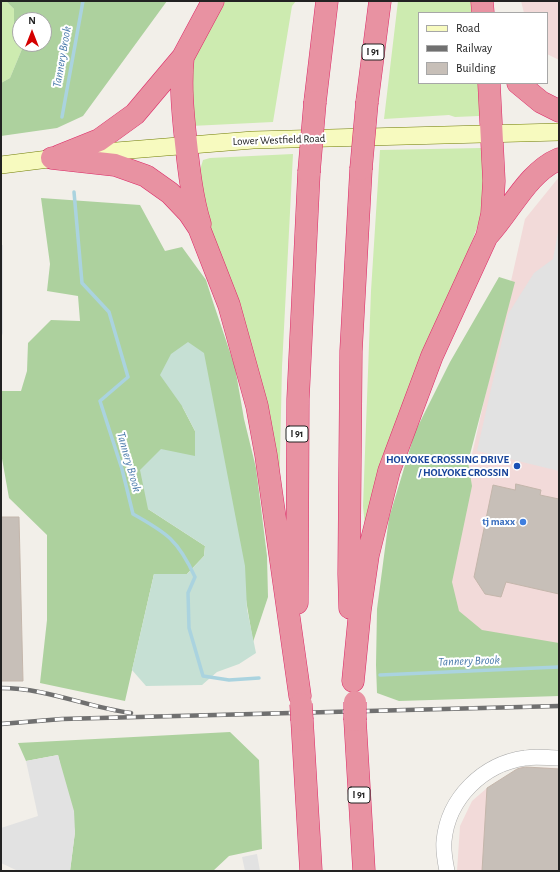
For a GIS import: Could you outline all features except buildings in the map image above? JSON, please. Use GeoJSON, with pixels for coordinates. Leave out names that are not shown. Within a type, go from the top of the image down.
{"type":"FeatureCollection","features":[{"type":"Feature","properties":{"kind":"highway"},"geometry":{"type":"LineString","coordinates":[[52,158],[99,140],[124,124],[145,103],[183,57],[213,1]]}},
{"type":"Feature","properties":{"kind":"highway","name":"I 91"},"geometry":{"type":"LineString","coordinates":[[311,871],[301,707],[297,600],[297,455],[300,336],[309,172],[315,102],[328,1]]}},
{"type":"Feature","properties":{"kind":"highway","name":"I 91"},"geometry":{"type":"LineString","coordinates":[[364,871],[353,681],[349,574],[349,425],[351,343],[361,169],[367,102],[380,1]]}},
{"type":"Feature","properties":{"kind":"highway"},"geometry":{"type":"LineString","coordinates":[[482,1],[483,12]]}},
{"type":"Feature","properties":{"kind":"highway"},"geometry":{"type":"LineString","coordinates":[[183,57],[181,93],[190,177],[203,237]]}},
{"type":"Feature","properties":{"kind":"highway"},"geometry":{"type":"LineString","coordinates":[[353,681],[360,610],[368,555],[389,471],[432,356],[487,236],[494,196],[489,84]]}},
{"type":"Feature","properties":{"kind":"highway"},"geometry":{"type":"LineString","coordinates":[[519,84],[541,102],[559,111]]}},
{"type":"Feature","properties":{"kind":"highway"},"geometry":{"type":"LineString","coordinates":[[52,158],[115,165],[146,176],[162,186],[183,206],[194,220],[203,237],[233,318],[262,429],[301,707]]}},
{"type":"Feature","properties":{"kind":"highway"},"geometry":{"type":"LineString","coordinates":[[487,236],[504,217],[526,186],[539,172],[559,159]]}},
{"type":"Feature","properties":{"kind":"main road","name":"Lower Westfield Road"},"geometry":{"type":"LineString","coordinates":[[1,165],[52,158],[187,144],[253,140],[559,132]]}},
{"type":"Feature","properties":{"kind":"street"},"geometry":{"type":"LineString","coordinates":[[447,871],[443,850],[445,830],[453,809],[466,789],[490,770],[515,760],[527,757],[559,758]]}},
{"type":"Feature","properties":{"kind":"shaded area"},"geometry":{"type":"Polygon","coordinates":[[[521,1],[559,1],[559,60],[548,54],[548,12],[524,12],[521,1]]]}},
{"type":"Feature","properties":{"kind":"shaded area"},"geometry":{"type":"Polygon","coordinates":[[[559,177],[559,648],[434,623],[525,219],[559,177]]]}},
{"type":"Feature","properties":{"kind":"shaded area"},"geometry":{"type":"Polygon","coordinates":[[[559,227],[559,471],[477,451],[508,314],[534,273],[553,259],[559,227]]]}},
{"type":"Feature","properties":{"kind":"shaded area"},"geometry":{"type":"Polygon","coordinates":[[[1,245],[3,245],[3,333],[1,338],[1,245]]]}},
{"type":"Feature","properties":{"kind":"shaded area"},"geometry":{"type":"Polygon","coordinates":[[[58,755],[74,811],[75,832],[70,871],[18,871],[1,863],[1,828],[38,816],[26,761],[58,755]]]}},
{"type":"Feature","properties":{"kind":"shaded area"},"geometry":{"type":"Polygon","coordinates":[[[521,767],[559,768],[559,871],[457,871],[460,826],[472,801],[487,788],[521,767]]]}},
{"type":"Feature","properties":{"kind":"shaded area"},"geometry":{"type":"Polygon","coordinates":[[[257,854],[260,871],[245,871],[242,857],[257,854]]]}},
{"type":"Feature","properties":{"kind":"green space"},"geometry":{"type":"Polygon","coordinates":[[[1,1],[6,1],[14,9],[14,12],[12,12],[12,52],[21,52],[10,78],[1,83],[1,1]]]}},
{"type":"Feature","properties":{"kind":"green space"},"geometry":{"type":"Polygon","coordinates":[[[6,1],[167,1],[83,116],[57,128],[1,136],[1,83],[10,78],[21,52],[52,52],[52,12],[14,12],[14,9],[6,1]]]}},
{"type":"Feature","properties":{"kind":"green space"},"geometry":{"type":"Polygon","coordinates":[[[219,1],[296,1],[292,6],[273,122],[191,126],[190,67],[219,1]]]}},
{"type":"Feature","properties":{"kind":"green space"},"geometry":{"type":"Polygon","coordinates":[[[398,1],[476,1],[477,12],[418,12],[418,84],[484,84],[483,108],[479,116],[455,117],[449,115],[384,119],[398,1]]]}},
{"type":"Feature","properties":{"kind":"green space"},"geometry":{"type":"Polygon","coordinates":[[[481,148],[484,152],[484,205],[478,225],[365,527],[363,506],[371,291],[380,150],[481,148]]]}},
{"type":"Feature","properties":{"kind":"green space"},"geometry":{"type":"Polygon","coordinates":[[[293,154],[282,367],[279,502],[202,204],[200,170],[203,160],[210,158],[293,154]]]}},
{"type":"Feature","properties":{"kind":"green space"},"geometry":{"type":"Polygon","coordinates":[[[41,198],[140,205],[165,251],[182,247],[206,280],[235,367],[244,419],[256,468],[267,556],[268,597],[253,642],[220,442],[182,406],[195,431],[195,456],[148,509],[205,546],[204,556],[187,574],[154,574],[125,701],[40,683],[47,620],[47,535],[9,498],[1,453],[1,391],[21,391],[27,371],[28,343],[51,320],[80,321],[78,296],[47,291],[50,264],[41,198]]]}},
{"type":"Feature","properties":{"kind":"green space"},"geometry":{"type":"Polygon","coordinates":[[[499,277],[515,282],[468,462],[472,486],[452,582],[459,611],[482,630],[559,643],[559,696],[399,701],[377,693],[377,609],[389,518],[415,432],[450,362],[499,277]]]}},
{"type":"Feature","properties":{"kind":"green space"},"geometry":{"type":"Polygon","coordinates":[[[188,342],[204,353],[245,566],[247,609],[256,653],[239,664],[217,672],[202,685],[146,686],[132,670],[154,574],[187,574],[204,556],[205,546],[148,509],[140,470],[161,449],[195,456],[195,431],[182,406],[160,375],[171,354],[188,342]]]}},
{"type":"Feature","properties":{"kind":"green space"},"geometry":{"type":"Polygon","coordinates":[[[230,732],[259,760],[262,849],[229,856],[213,871],[70,871],[75,832],[58,755],[26,761],[18,743],[230,732]]]}},
{"type":"Feature","properties":{"kind":"waterway","name":"Tannery Brook"},"geometry":{"type":"LineString","coordinates":[[62,117],[83,1]]}},
{"type":"Feature","properties":{"kind":"waterway","name":"Tannery Brook"},"geometry":{"type":"LineString","coordinates":[[74,192],[82,283],[109,312],[128,377],[100,401],[122,469],[133,514],[155,527],[177,546],[189,564],[195,577],[188,593],[189,628],[203,676],[229,680],[259,678]]}},
{"type":"Feature","properties":{"kind":"waterway","name":"Tannery Brook"},"geometry":{"type":"LineString","coordinates":[[380,675],[559,667]]}},
{"type":"Feature","properties":{"kind":"railway"},"geometry":{"type":"LineString","coordinates":[[1,688],[50,694],[98,707],[131,713]]}},
{"type":"Feature","properties":{"kind":"railway"},"geometry":{"type":"LineString","coordinates":[[1,724],[62,719],[559,706]]}},
{"type":"Feature","properties":{"kind":"place","name":"HOLYOKE CROSSING DRIVE / HOLYOKE CROSSIN"},"geometry":{"type":"Point","coordinates":[517,466]}},
{"type":"Feature","properties":{"kind":"place","name":"tj maxx"},"geometry":{"type":"Point","coordinates":[523,522]}}]}
